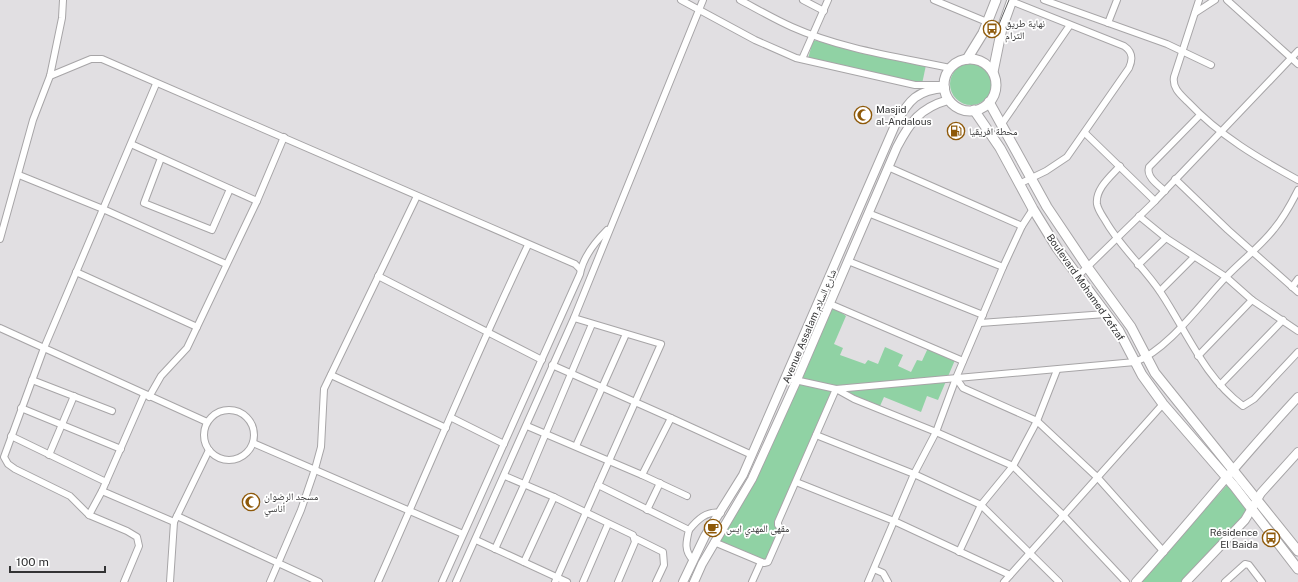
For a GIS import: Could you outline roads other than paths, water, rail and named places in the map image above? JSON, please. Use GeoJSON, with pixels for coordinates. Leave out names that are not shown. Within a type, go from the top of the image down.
{"type":"FeatureCollection","features":[{"type":"Feature","properties":{"kind":"main road"},"geometry":{"type":"LineString","coordinates":[[967,59],[987,22],[996,0]]}},
{"type":"Feature","properties":{"kind":"main road"},"geometry":{"type":"LineString","coordinates":[[993,72],[982,62],[967,59],[961,60],[950,68],[946,77],[944,86],[948,100],[960,108],[974,110],[982,108],[989,102],[996,88],[993,72],[1002,28],[1012,0]]}},
{"type":"Feature","properties":{"kind":"main road","name":"Boulevard Mohamed Zefzaf"},"geometry":{"type":"LineString","coordinates":[[989,102],[1030,178],[1058,224],[1131,327],[1155,373],[1234,469],[1298,551]]}},
{"type":"Feature","properties":{"kind":"main road","name":"Boulevard Mohamed Zefzaf"},"geometry":{"type":"LineString","coordinates":[[974,110],[1000,148],[1033,209],[1077,277],[1125,341],[1135,362],[1163,404],[1227,478],[1298,569]]}},
{"type":"Feature","properties":{"kind":"street"},"geometry":{"type":"LineString","coordinates":[[0,239],[19,175],[33,120],[50,76],[62,18],[64,0]]}},
{"type":"Feature","properties":{"kind":"street"},"geometry":{"type":"LineString","coordinates":[[681,0],[783,54],[915,85],[944,86]]}},
{"type":"Feature","properties":{"kind":"street"},"geometry":{"type":"LineString","coordinates":[[456,582],[505,476],[574,318],[703,0]]}},
{"type":"Feature","properties":{"kind":"street"},"geometry":{"type":"LineString","coordinates":[[740,0],[791,27],[814,35],[863,49],[950,68]]}},
{"type":"Feature","properties":{"kind":"street"},"geometry":{"type":"LineString","coordinates":[[803,0],[824,10]]}},
{"type":"Feature","properties":{"kind":"street"},"geometry":{"type":"LineString","coordinates":[[802,59],[814,35],[828,0]]}},
{"type":"Feature","properties":{"kind":"street"},"geometry":{"type":"LineString","coordinates":[[934,0],[987,22]]}},
{"type":"Feature","properties":{"kind":"street"},"geometry":{"type":"LineString","coordinates":[[1012,0],[1124,46],[1132,54],[1132,61],[1129,68],[1067,157],[1019,184]]}},
{"type":"Feature","properties":{"kind":"street"},"geometry":{"type":"LineString","coordinates":[[1044,0],[1181,51],[1211,66]]}},
{"type":"Feature","properties":{"kind":"street"},"geometry":{"type":"LineString","coordinates":[[1108,23],[1117,0]]}},
{"type":"Feature","properties":{"kind":"street"},"geometry":{"type":"LineString","coordinates":[[1199,0],[1181,51],[1174,77],[1174,84],[1178,91],[1200,115],[1220,133],[1254,156],[1298,180]]}},
{"type":"Feature","properties":{"kind":"street"},"geometry":{"type":"LineString","coordinates":[[1195,12],[1214,0]]}},
{"type":"Feature","properties":{"kind":"street"},"geometry":{"type":"LineString","coordinates":[[1227,0],[1298,64]]}},
{"type":"Feature","properties":{"kind":"street"},"geometry":{"type":"LineString","coordinates":[[1001,125],[1070,24]]}},
{"type":"Feature","properties":{"kind":"street"},"geometry":{"type":"LineString","coordinates":[[1077,277],[1088,268],[1115,238],[1155,201],[1298,51]]}},
{"type":"Feature","properties":{"kind":"street"},"geometry":{"type":"LineString","coordinates":[[50,76],[92,59],[102,59],[156,84],[284,137],[528,245],[576,264],[580,269]]}},
{"type":"Feature","properties":{"kind":"street"},"geometry":{"type":"LineString","coordinates":[[124,582],[139,546],[137,538],[127,530],[89,515],[70,496],[8,464],[4,457],[44,348],[156,84]]}},
{"type":"Feature","properties":{"kind":"street"},"geometry":{"type":"LineString","coordinates":[[915,85],[918,90],[916,96]]}},
{"type":"Feature","properties":{"kind":"street","name":"Avenue Assalam شارع السلام"},"geometry":{"type":"LineString","coordinates":[[683,582],[705,536],[731,496],[752,455],[896,123],[905,107],[916,96],[926,90],[944,86]]}},
{"type":"Feature","properties":{"kind":"street","name":"Avenue Assalam شارع السلام"},"geometry":{"type":"LineString","coordinates":[[694,582],[714,542],[752,479],[796,382],[897,147],[914,119],[930,106],[948,100]]}},
{"type":"Feature","properties":{"kind":"street"},"geometry":{"type":"LineString","coordinates":[[1164,191],[1150,176],[1148,172],[1149,167],[1200,115]]}},
{"type":"Feature","properties":{"kind":"street"},"geometry":{"type":"LineString","coordinates":[[1085,133],[1155,201]]}},
{"type":"Feature","properties":{"kind":"street"},"geometry":{"type":"LineString","coordinates":[[89,515],[147,396],[161,376],[187,348],[257,201],[284,137]]}},
{"type":"Feature","properties":{"kind":"street"},"geometry":{"type":"LineString","coordinates":[[131,144],[257,201]]}},
{"type":"Feature","properties":{"kind":"street"},"geometry":{"type":"LineString","coordinates":[[161,158],[144,203],[212,230],[230,189]]}},
{"type":"Feature","properties":{"kind":"street"},"geometry":{"type":"LineString","coordinates":[[1120,166],[1102,187],[1096,200],[1098,210],[1115,238],[1160,291],[1198,356],[1220,385],[1243,406],[1247,405],[1298,352]]}},
{"type":"Feature","properties":{"kind":"street"},"geometry":{"type":"LineString","coordinates":[[888,167],[1022,226]]}},
{"type":"Feature","properties":{"kind":"street"},"geometry":{"type":"LineString","coordinates":[[19,175],[226,264]]}},
{"type":"Feature","properties":{"kind":"street"},"geometry":{"type":"LineString","coordinates":[[1175,180],[1251,251],[1298,292]]}},
{"type":"Feature","properties":{"kind":"street"},"geometry":{"type":"LineString","coordinates":[[786,378],[796,382],[836,389],[1057,370],[1135,362],[1146,358],[1181,326],[1226,277],[1275,228],[1298,190]]}},
{"type":"Feature","properties":{"kind":"street"},"geometry":{"type":"LineString","coordinates":[[270,582],[302,510],[315,469],[321,447],[324,389],[417,196]]}},
{"type":"Feature","properties":{"kind":"street"},"geometry":{"type":"LineString","coordinates":[[868,582],[914,474],[936,432],[956,378],[1003,268],[1022,226],[1033,209]]}},
{"type":"Feature","properties":{"kind":"street"},"geometry":{"type":"LineString","coordinates":[[868,214],[1003,268]]}},
{"type":"Feature","properties":{"kind":"street"},"geometry":{"type":"LineString","coordinates":[[1139,216],[1166,238],[1226,277],[1252,300],[1298,331]]}},
{"type":"Feature","properties":{"kind":"street"},"geometry":{"type":"LineString","coordinates":[[442,582],[580,274],[580,269],[595,242],[610,228]]}},
{"type":"Feature","properties":{"kind":"street"},"geometry":{"type":"LineString","coordinates":[[1138,266],[1166,238]]}},
{"type":"Feature","properties":{"kind":"street"},"geometry":{"type":"LineString","coordinates":[[378,582],[446,428],[452,418],[487,331],[528,245]]}},
{"type":"Feature","properties":{"kind":"street"},"geometry":{"type":"LineString","coordinates":[[1160,291],[1194,257]]}},
{"type":"Feature","properties":{"kind":"street"},"geometry":{"type":"LineString","coordinates":[[848,260],[983,315]]}},
{"type":"Feature","properties":{"kind":"street"},"geometry":{"type":"LineString","coordinates":[[76,272],[197,327]]}},
{"type":"Feature","properties":{"kind":"street"},"geometry":{"type":"LineString","coordinates":[[378,276],[542,360]]}},
{"type":"Feature","properties":{"kind":"street"},"geometry":{"type":"LineString","coordinates":[[1292,287],[1298,279]]}},
{"type":"Feature","properties":{"kind":"street"},"geometry":{"type":"LineString","coordinates":[[1198,356],[1252,300]]}},
{"type":"Feature","properties":{"kind":"street"},"geometry":{"type":"LineString","coordinates":[[830,304],[963,361]]}},
{"type":"Feature","properties":{"kind":"street"},"geometry":{"type":"LineString","coordinates":[[980,323],[1106,314]]}},
{"type":"Feature","properties":{"kind":"street"},"geometry":{"type":"LineString","coordinates":[[556,580],[584,513],[661,344],[574,318]]}},
{"type":"Feature","properties":{"kind":"street"},"geometry":{"type":"LineString","coordinates":[[1220,385],[1283,320]]}},
{"type":"Feature","properties":{"kind":"street"},"geometry":{"type":"LineString","coordinates":[[495,549],[524,485],[592,324]]}},
{"type":"Feature","properties":{"kind":"street"},"geometry":{"type":"LineString","coordinates":[[0,328],[207,422]]}},
{"type":"Feature","properties":{"kind":"street"},"geometry":{"type":"LineString","coordinates":[[576,446],[626,334]]}},
{"type":"Feature","properties":{"kind":"street"},"geometry":{"type":"LineString","coordinates":[[552,366],[752,455]]}},
{"type":"Feature","properties":{"kind":"street"},"geometry":{"type":"LineString","coordinates":[[960,552],[981,505],[1013,466],[1037,421],[1057,370]]}},
{"type":"Feature","properties":{"kind":"street"},"geometry":{"type":"LineString","coordinates":[[331,375],[446,428]]}},
{"type":"Feature","properties":{"kind":"street"},"geometry":{"type":"LineString","coordinates":[[956,378],[963,388],[1037,421],[1098,478],[1164,552]]}},
{"type":"Feature","properties":{"kind":"street"},"geometry":{"type":"LineString","coordinates":[[32,380],[112,411]]}},
{"type":"Feature","properties":{"kind":"street"},"geometry":{"type":"LineString","coordinates":[[836,389],[854,399],[936,432],[1013,466],[1063,515],[1126,582]]}},
{"type":"Feature","properties":{"kind":"street"},"geometry":{"type":"LineString","coordinates":[[714,542],[765,564],[768,562],[782,530],[778,525],[778,522],[836,389]]}},
{"type":"Feature","properties":{"kind":"street"},"geometry":{"type":"LineString","coordinates":[[49,454],[74,396]]}},
{"type":"Feature","properties":{"kind":"street"},"geometry":{"type":"LineString","coordinates":[[1136,582],[1164,552],[1234,469],[1298,397]]}},
{"type":"Feature","properties":{"kind":"street"},"geometry":{"type":"LineString","coordinates":[[1004,582],[1163,404]]}},
{"type":"Feature","properties":{"kind":"street"},"geometry":{"type":"LineString","coordinates":[[22,408],[121,449]]}},
{"type":"Feature","properties":{"kind":"street"},"geometry":{"type":"LineString","coordinates":[[225,410],[240,412],[251,421],[254,428],[253,443],[244,455],[229,460],[222,459],[209,450],[204,437],[207,422],[218,412],[225,410]]}},
{"type":"Feature","properties":{"kind":"street"},"geometry":{"type":"LineString","coordinates":[[452,418],[504,444]]}},
{"type":"Feature","properties":{"kind":"street"},"geometry":{"type":"LineString","coordinates":[[642,475],[671,418]]}},
{"type":"Feature","properties":{"kind":"street"},"geometry":{"type":"LineString","coordinates":[[527,426],[688,496]]}},
{"type":"Feature","properties":{"kind":"street"},"geometry":{"type":"LineString","coordinates":[[816,435],[914,474],[981,505],[1059,582]]}},
{"type":"Feature","properties":{"kind":"street"},"geometry":{"type":"LineString","coordinates":[[11,436],[106,482]]}},
{"type":"Feature","properties":{"kind":"street"},"geometry":{"type":"LineString","coordinates":[[253,443],[463,534]]}},
{"type":"Feature","properties":{"kind":"street"},"geometry":{"type":"LineString","coordinates":[[170,582],[176,519],[209,450]]}},
{"type":"Feature","properties":{"kind":"street"},"geometry":{"type":"LineString","coordinates":[[1186,582],[1245,520],[1264,488],[1298,452]]}},
{"type":"Feature","properties":{"kind":"street"},"geometry":{"type":"LineString","coordinates":[[505,476],[554,497],[584,513],[633,535],[635,538],[663,552],[664,565],[656,582]]}},
{"type":"Feature","properties":{"kind":"street"},"geometry":{"type":"LineString","coordinates":[[796,482],[894,521],[1010,575]]}},
{"type":"Feature","properties":{"kind":"street"},"geometry":{"type":"LineString","coordinates":[[648,510],[660,483]]}},
{"type":"Feature","properties":{"kind":"street"},"geometry":{"type":"LineString","coordinates":[[598,485],[689,530]]}},
{"type":"Feature","properties":{"kind":"street"},"geometry":{"type":"LineString","coordinates":[[102,491],[176,519],[319,582]]}},
{"type":"Feature","properties":{"kind":"street"},"geometry":{"type":"LineString","coordinates":[[731,496],[740,501]]}},
{"type":"Feature","properties":{"kind":"street"},"geometry":{"type":"LineString","coordinates":[[524,562],[554,497]]}},
{"type":"Feature","properties":{"kind":"street"},"geometry":{"type":"LineString","coordinates":[[693,560],[686,552],[689,530],[702,517],[709,513],[721,512]]}},
{"type":"Feature","properties":{"kind":"street"},"geometry":{"type":"LineString","coordinates":[[583,582],[608,524]]}},
{"type":"Feature","properties":{"kind":"street"},"geometry":{"type":"LineString","coordinates":[[618,582],[635,542],[635,538]]}},
{"type":"Feature","properties":{"kind":"street"},"geometry":{"type":"LineString","coordinates":[[476,540],[524,562],[556,580],[567,582]]}},
{"type":"Feature","properties":{"kind":"street"},"geometry":{"type":"LineString","coordinates":[[752,582],[761,562]]}},
{"type":"Feature","properties":{"kind":"street"},"geometry":{"type":"LineString","coordinates":[[1225,582],[1245,564],[1249,565],[1262,582]]}},
{"type":"Feature","properties":{"kind":"street"},"geometry":{"type":"LineString","coordinates":[[874,569],[883,573],[888,582]]}},
{"type":"Feature","properties":{"kind":"tram line"},"geometry":{"type":"LineString","coordinates":[[995,34],[1009,0]]}},
{"type":"Feature","properties":{"kind":"place","name":"نهاية طريق الترام"},"geometry":{"type":"Point","coordinates":[992,29]}},
{"type":"Feature","properties":{"kind":"place","name":"Masjid al-Andalous"},"geometry":{"type":"Point","coordinates":[863,115]}},
{"type":"Feature","properties":{"kind":"place","name":"محطة افريقيا"},"geometry":{"type":"Point","coordinates":[956,131]}},
{"type":"Feature","properties":{"kind":"place","name":"مسجد الرضوان أناسي"},"geometry":{"type":"Point","coordinates":[251,502]}},
{"type":"Feature","properties":{"kind":"place","name":"مقهى المهدي ايس"},"geometry":{"type":"Point","coordinates":[713,528]}},
{"type":"Feature","properties":{"kind":"place","name":"Résidence El Baida"},"geometry":{"type":"Point","coordinates":[1271,538]}}]}
